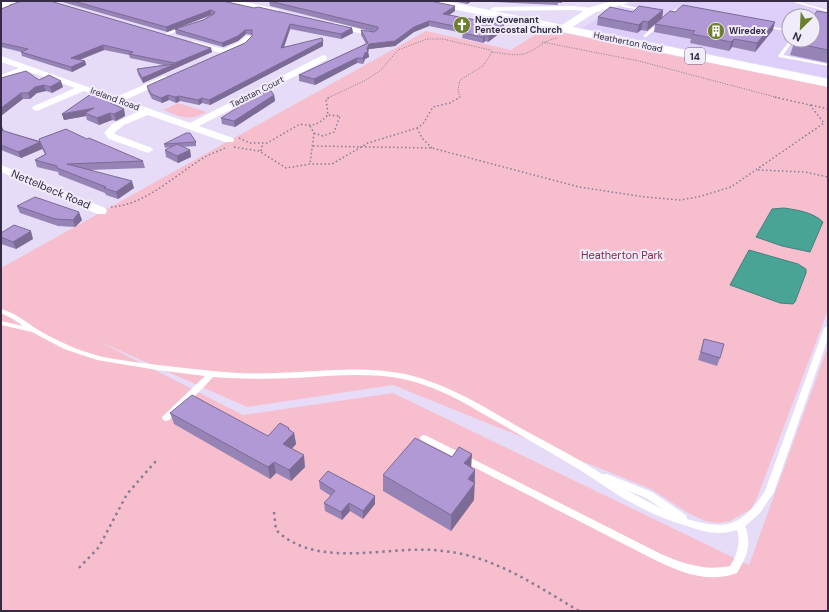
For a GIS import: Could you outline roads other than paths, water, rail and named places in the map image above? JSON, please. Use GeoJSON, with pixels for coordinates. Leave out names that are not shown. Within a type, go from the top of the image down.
{"type":"FeatureCollection","features":[{"type":"Feature","properties":{"kind":"main road"},"geometry":{"type":"LineString","coordinates":[[1,3],[8,1]]}},
{"type":"Feature","properties":{"kind":"main road","name":"Heatherton Road"},"geometry":{"type":"LineString","coordinates":[[428,1],[561,33],[828,83]]}},
{"type":"Feature","properties":{"kind":"main road"},"geometry":{"type":"LineString","coordinates":[[561,33],[592,10],[620,2]]}},
{"type":"Feature","properties":{"kind":"street"},"geometry":{"type":"LineString","coordinates":[[1,7],[11,4],[11,1]]}},
{"type":"Feature","properties":{"kind":"street"},"geometry":{"type":"LineString","coordinates":[[231,1],[283,13]]}},
{"type":"Feature","properties":{"kind":"street"},"geometry":{"type":"LineString","coordinates":[[494,9],[567,8],[592,10]]}},
{"type":"Feature","properties":{"kind":"street"},"geometry":{"type":"LineString","coordinates":[[328,24],[373,34]]}},
{"type":"Feature","properties":{"kind":"street"},"geometry":{"type":"LineString","coordinates":[[161,34],[224,52]]}},
{"type":"Feature","properties":{"kind":"street"},"geometry":{"type":"LineString","coordinates":[[210,59],[242,44],[249,38]]}},
{"type":"Feature","properties":{"kind":"street","name":"Tadstan Court"},"geometry":{"type":"LineString","coordinates":[[190,126],[323,58]]}},
{"type":"Feature","properties":{"kind":"street","name":"Ireland Road"},"geometry":{"type":"LineString","coordinates":[[1,59],[190,126],[232,143]]}},
{"type":"Feature","properties":{"kind":"street"},"geometry":{"type":"LineString","coordinates":[[1,78],[28,68]]}},
{"type":"Feature","properties":{"kind":"street"},"geometry":{"type":"LineString","coordinates":[[117,100],[174,75]]}},
{"type":"Feature","properties":{"kind":"street"},"geometry":{"type":"LineString","coordinates":[[37,108],[84,88]]}},
{"type":"Feature","properties":{"kind":"street"},"geometry":{"type":"LineString","coordinates":[[148,111],[116,126],[110,130],[109,133],[113,137],[148,150]]}},
{"type":"Feature","properties":{"kind":"street","name":"Nettelbeck Road"},"geometry":{"type":"LineString","coordinates":[[1,168],[105,208]]}},
{"type":"Feature","properties":{"kind":"street"},"geometry":{"type":"LineString","coordinates":[[1,179],[13,173]]}},
{"type":"Feature","properties":{"kind":"lane"},"geometry":{"type":"LineString","coordinates":[[792,1],[828,11]]}},
{"type":"Feature","properties":{"kind":"lane"},"geometry":{"type":"LineString","coordinates":[[620,2],[624,6],[648,10]]}},
{"type":"Feature","properties":{"kind":"lane"},"geometry":{"type":"LineString","coordinates":[[645,36],[676,10],[691,13]]}},
{"type":"Feature","properties":{"kind":"lane"},"geometry":{"type":"LineString","coordinates":[[663,13],[671,14]]}},
{"type":"Feature","properties":{"kind":"lane"},"geometry":{"type":"LineString","coordinates":[[758,25],[780,29]]}},
{"type":"Feature","properties":{"kind":"lane"},"geometry":{"type":"LineString","coordinates":[[161,34],[187,27]]}},
{"type":"Feature","properties":{"kind":"lane"},"geometry":{"type":"LineString","coordinates":[[786,48],[780,56],[828,66]]}},
{"type":"Feature","properties":{"kind":"lane"},"geometry":{"type":"LineString","coordinates":[[1,311],[19,319],[36,331],[71,349],[91,357],[138,365],[212,373],[274,376],[349,372],[376,373],[406,377],[446,390],[593,473],[630,497],[656,511],[711,529],[726,529],[739,524],[758,509],[769,492],[828,328]]}},
{"type":"Feature","properties":{"kind":"lane"},"geometry":{"type":"LineString","coordinates":[[1,324],[36,331]]}},
{"type":"Feature","properties":{"kind":"lane"},"geometry":{"type":"LineString","coordinates":[[166,418],[174,409],[201,386],[212,373]]}},
{"type":"Feature","properties":{"kind":"lane"},"geometry":{"type":"LineString","coordinates":[[424,438],[658,557],[680,567],[702,574],[720,574],[733,570],[741,557],[744,537],[739,524]]}},
{"type":"Feature","properties":{"kind":"place","name":"New Covenant Pentecostal Church"},"geometry":{"type":"Point","coordinates":[462,25]}},
{"type":"Feature","properties":{"kind":"place","name":"Wiredex"},"geometry":{"type":"Point","coordinates":[716,31]}},
{"type":"Feature","properties":{"kind":"park label","name":"Heatherton Park"},"geometry":{"type":"Point","coordinates":[622,255]}}]}
